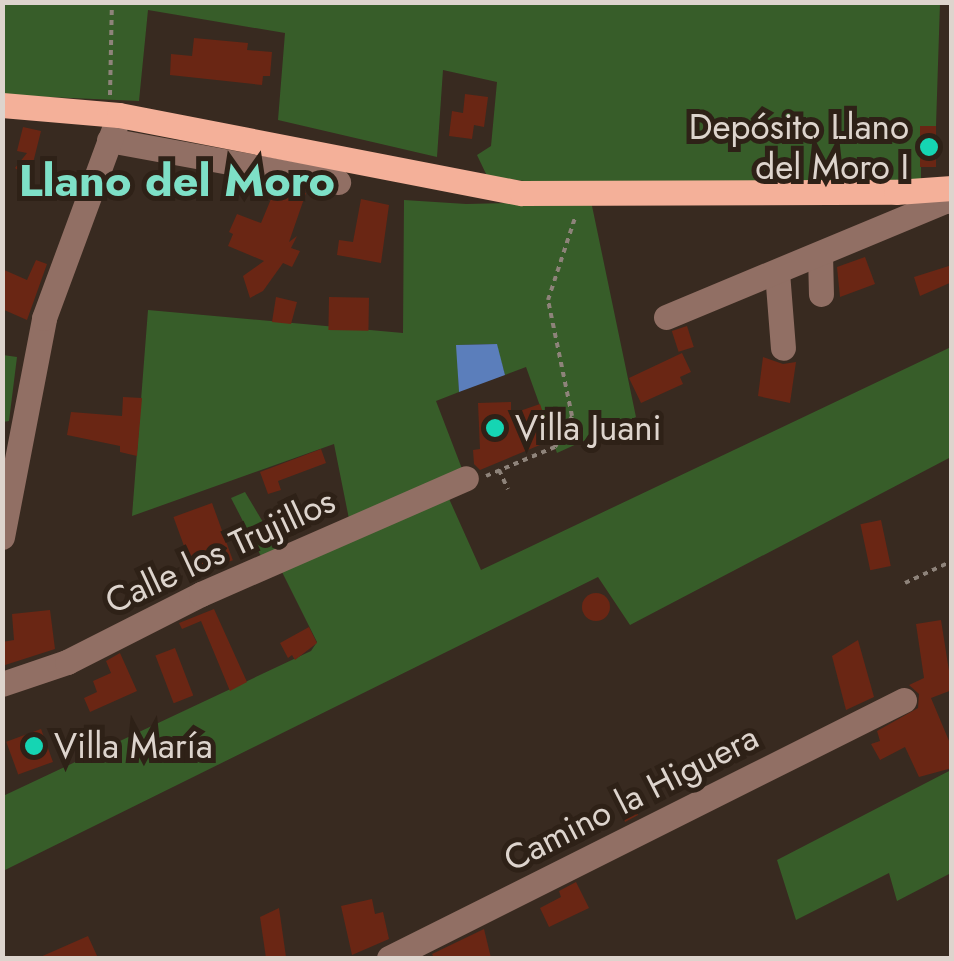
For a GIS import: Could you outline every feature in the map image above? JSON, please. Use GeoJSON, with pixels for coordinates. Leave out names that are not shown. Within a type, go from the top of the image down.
{"type":"FeatureCollection","features":[{"type":"Feature","properties":{"kind":"main road"},"geometry":{"type":"LineString","coordinates":[[2,106],[286,144],[444,180],[522,192],[948,198]]}},
{"type":"Feature","properties":{"kind":"street"},"geometry":{"type":"LineString","coordinates":[[2,537],[44,318],[113,123],[338,182]]}},
{"type":"Feature","properties":{"kind":"street"},"geometry":{"type":"LineString","coordinates":[[666,318],[948,198]]}},
{"type":"Feature","properties":{"kind":"street"},"geometry":{"type":"LineString","coordinates":[[820,254],[821,294]]}},
{"type":"Feature","properties":{"kind":"street"},"geometry":{"type":"LineString","coordinates":[[778,272],[784,348]]}},
{"type":"Feature","properties":{"kind":"street","name":"Calle los Trujillos"},"geometry":{"type":"LineString","coordinates":[[2,684],[67,662],[201,594],[466,478]]}},
{"type":"Feature","properties":{"kind":"street","name":"Camino la Higuera"},"geometry":{"type":"LineString","coordinates":[[389,958],[904,700]]}},
{"type":"Feature","properties":{"kind":"path"},"geometry":{"type":"LineString","coordinates":[[112,2],[113,123]]}},
{"type":"Feature","properties":{"kind":"path"},"geometry":{"type":"LineString","coordinates":[[466,478],[480,479],[560,442],[572,416],[548,300],[572,234],[578,192]]}},
{"type":"Feature","properties":{"kind":"path"},"geometry":{"type":"LineString","coordinates":[[499,470],[508,489]]}},
{"type":"Feature","properties":{"kind":"path"},"geometry":{"type":"LineString","coordinates":[[905,583],[952,561]]}},
{"type":"Feature","properties":{"kind":"green space"},"geometry":{"type":"Polygon","coordinates":[[[3,3],[940,3],[936,126],[921,127],[921,181],[531,182],[487,176],[477,155],[491,146],[497,82],[443,70],[437,157],[278,120],[285,33],[148,10],[139,101],[3,95],[3,3]]]}},
{"type":"Feature","properties":{"kind":"green space"},"geometry":{"type":"Polygon","coordinates":[[[404,200],[466,204],[591,201],[636,417],[557,453],[526,367],[505,375],[496,344],[457,345],[459,392],[436,401],[464,474],[350,524],[334,444],[132,516],[148,310],[403,333],[404,200]]]}},
{"type":"Feature","properties":{"kind":"green space"},"geometry":{"type":"Polygon","coordinates":[[[951,347],[951,457],[630,625],[598,577],[3,871],[3,796],[311,651],[317,642],[279,566],[446,492],[481,570],[951,347]]]}},
{"type":"Feature","properties":{"kind":"green space"},"geometry":{"type":"Polygon","coordinates":[[[3,355],[17,357],[9,421],[3,422],[3,355]]]}},
{"type":"Feature","properties":{"kind":"green space"},"geometry":{"type":"Polygon","coordinates":[[[245,492],[282,554],[264,562],[231,498],[245,492]]]}},
{"type":"Feature","properties":{"kind":"green space"},"geometry":{"type":"Polygon","coordinates":[[[951,770],[951,873],[897,901],[889,873],[796,920],[777,860],[951,770]]]}},
{"type":"Feature","properties":{"kind":"water"},"geometry":{"type":"Polygon","coordinates":[[[497,344],[505,375],[459,392],[456,345],[497,344]]]}},
{"type":"Feature","properties":{"kind":"building"},"geometry":{"type":"Polygon","coordinates":[[[194,38],[248,43],[247,50],[272,52],[270,76],[263,76],[262,85],[170,75],[171,54],[192,56],[194,38]]]}},
{"type":"Feature","properties":{"kind":"building"},"geometry":{"type":"Polygon","coordinates":[[[465,94],[488,97],[484,127],[474,125],[472,139],[449,136],[452,111],[463,113],[465,94]]]}},
{"type":"Feature","properties":{"kind":"building","name":"Depósito Llano del Moro I"},"geometry":{"type":"Polygon","coordinates":[[[920,126],[936,126],[936,167],[920,167],[920,126]]]}},
{"type":"Feature","properties":{"kind":"building"},"geometry":{"type":"Polygon","coordinates":[[[23,127],[41,131],[29,179],[15,168],[27,153],[17,151],[23,127]]]}},
{"type":"Feature","properties":{"kind":"building"},"geometry":{"type":"Polygon","coordinates":[[[276,187],[306,193],[289,242],[297,236],[291,248],[300,251],[292,267],[283,263],[263,291],[250,298],[243,276],[264,261],[228,246],[233,234],[229,232],[237,214],[261,223],[276,187]]]}},
{"type":"Feature","properties":{"kind":"building"},"geometry":{"type":"Polygon","coordinates":[[[361,199],[389,205],[381,263],[337,255],[339,240],[353,242],[361,199]]]}},
{"type":"Feature","properties":{"kind":"building"},"geometry":{"type":"Polygon","coordinates":[[[865,257],[875,284],[840,297],[837,267],[865,257]]]}},
{"type":"Feature","properties":{"kind":"building"},"geometry":{"type":"Polygon","coordinates":[[[36,260],[47,264],[27,320],[2,309],[2,269],[27,280],[36,260]]]}},
{"type":"Feature","properties":{"kind":"building"},"geometry":{"type":"Polygon","coordinates":[[[952,265],[952,282],[920,296],[914,277],[952,265]]]}},
{"type":"Feature","properties":{"kind":"building"},"geometry":{"type":"Polygon","coordinates":[[[276,297],[297,302],[291,324],[272,322],[276,297]]]}},
{"type":"Feature","properties":{"kind":"building"},"geometry":{"type":"Polygon","coordinates":[[[329,297],[369,298],[368,331],[328,330],[329,297]]]}},
{"type":"Feature","properties":{"kind":"building"},"geometry":{"type":"Polygon","coordinates":[[[687,326],[694,347],[679,352],[672,331],[687,326]]]}},
{"type":"Feature","properties":{"kind":"building"},"geometry":{"type":"Polygon","coordinates":[[[682,353],[691,372],[680,377],[683,384],[641,403],[629,378],[682,353]]]}},
{"type":"Feature","properties":{"kind":"building"},"geometry":{"type":"Polygon","coordinates":[[[763,357],[783,364],[796,362],[790,403],[758,396],[763,357]]]}},
{"type":"Feature","properties":{"kind":"building"},"geometry":{"type":"Polygon","coordinates":[[[123,397],[142,398],[137,456],[120,452],[120,446],[67,435],[71,412],[122,416],[123,397]]]}},
{"type":"Feature","properties":{"kind":"building"},"geometry":{"type":"Polygon","coordinates":[[[511,402],[511,414],[540,404],[552,440],[480,470],[474,464],[473,450],[480,449],[478,403],[511,402]]]}},
{"type":"Feature","properties":{"kind":"building"},"geometry":{"type":"Polygon","coordinates":[[[321,449],[326,463],[278,481],[281,490],[268,494],[260,472],[321,449]]]}},
{"type":"Feature","properties":{"kind":"building"},"geometry":{"type":"Polygon","coordinates":[[[212,503],[233,560],[194,574],[173,517],[212,503]]]}},
{"type":"Feature","properties":{"kind":"building"},"geometry":{"type":"Polygon","coordinates":[[[881,520],[891,566],[870,570],[860,524],[881,520]]]}},
{"type":"Feature","properties":{"kind":"building"},"geometry":{"type":"Polygon","coordinates":[[[596,593],[606,597],[610,607],[606,617],[596,621],[586,617],[582,607],[586,597],[596,593]]]}},
{"type":"Feature","properties":{"kind":"building"},"geometry":{"type":"Polygon","coordinates":[[[214,609],[247,682],[230,691],[201,621],[182,629],[179,623],[214,609]]]}},
{"type":"Feature","properties":{"kind":"building"},"geometry":{"type":"Polygon","coordinates":[[[50,610],[55,649],[2,666],[2,642],[14,640],[12,614],[50,610]]]}},
{"type":"Feature","properties":{"kind":"building"},"geometry":{"type":"Polygon","coordinates":[[[941,620],[952,690],[931,698],[952,748],[952,768],[919,777],[905,747],[880,760],[871,744],[880,741],[877,731],[918,708],[919,694],[909,685],[924,678],[916,624],[941,620]]]}},
{"type":"Feature","properties":{"kind":"building"},"geometry":{"type":"Polygon","coordinates":[[[309,627],[317,643],[295,660],[292,655],[288,658],[280,643],[309,627]]]}},
{"type":"Feature","properties":{"kind":"building"},"geometry":{"type":"Polygon","coordinates":[[[858,640],[874,697],[846,710],[832,656],[858,640]]]}},
{"type":"Feature","properties":{"kind":"building"},"geometry":{"type":"Polygon","coordinates":[[[175,648],[193,696],[174,703],[155,656],[175,648]]]}},
{"type":"Feature","properties":{"kind":"building"},"geometry":{"type":"Polygon","coordinates":[[[120,653],[137,691],[90,712],[84,698],[97,692],[93,681],[111,673],[106,661],[120,653]]]}},
{"type":"Feature","properties":{"kind":"building","name":"Villa María"},"geometry":{"type":"Polygon","coordinates":[[[41,729],[53,762],[18,775],[6,742],[41,729]]]}},
{"type":"Feature","properties":{"kind":"building"},"geometry":{"type":"Polygon","coordinates":[[[631,791],[638,815],[625,822],[618,795],[631,791]]]}},
{"type":"Feature","properties":{"kind":"building"},"geometry":{"type":"Polygon","coordinates":[[[576,882],[589,908],[549,927],[540,908],[561,897],[559,891],[576,882]]]}},
{"type":"Feature","properties":{"kind":"building"},"geometry":{"type":"Polygon","coordinates":[[[372,899],[375,914],[383,912],[389,939],[352,955],[341,906],[372,899]]]}},
{"type":"Feature","properties":{"kind":"building"},"geometry":{"type":"Polygon","coordinates":[[[279,908],[286,957],[266,958],[260,917],[279,908]]]}},
{"type":"Feature","properties":{"kind":"building"},"geometry":{"type":"Polygon","coordinates":[[[484,929],[491,958],[434,958],[432,954],[484,929]]]}},
{"type":"Feature","properties":{"kind":"building"},"geometry":{"type":"Polygon","coordinates":[[[88,936],[98,958],[38,958],[88,936]]]}},
{"type":"Feature","properties":{"kind":"place","name":"Depósito Llano del Moro I"},"geometry":{"type":"Point","coordinates":[929,147]}},
{"type":"Feature","properties":{"kind":"place","name":"Villa Juani"},"geometry":{"type":"Point","coordinates":[495,428]}},
{"type":"Feature","properties":{"kind":"place","name":"Villa María"},"geometry":{"type":"Point","coordinates":[34,746]}},
{"type":"Feature","properties":{"kind":"district","name":"Llano del Moro"},"geometry":{"type":"Point","coordinates":[177,181]}}]}
